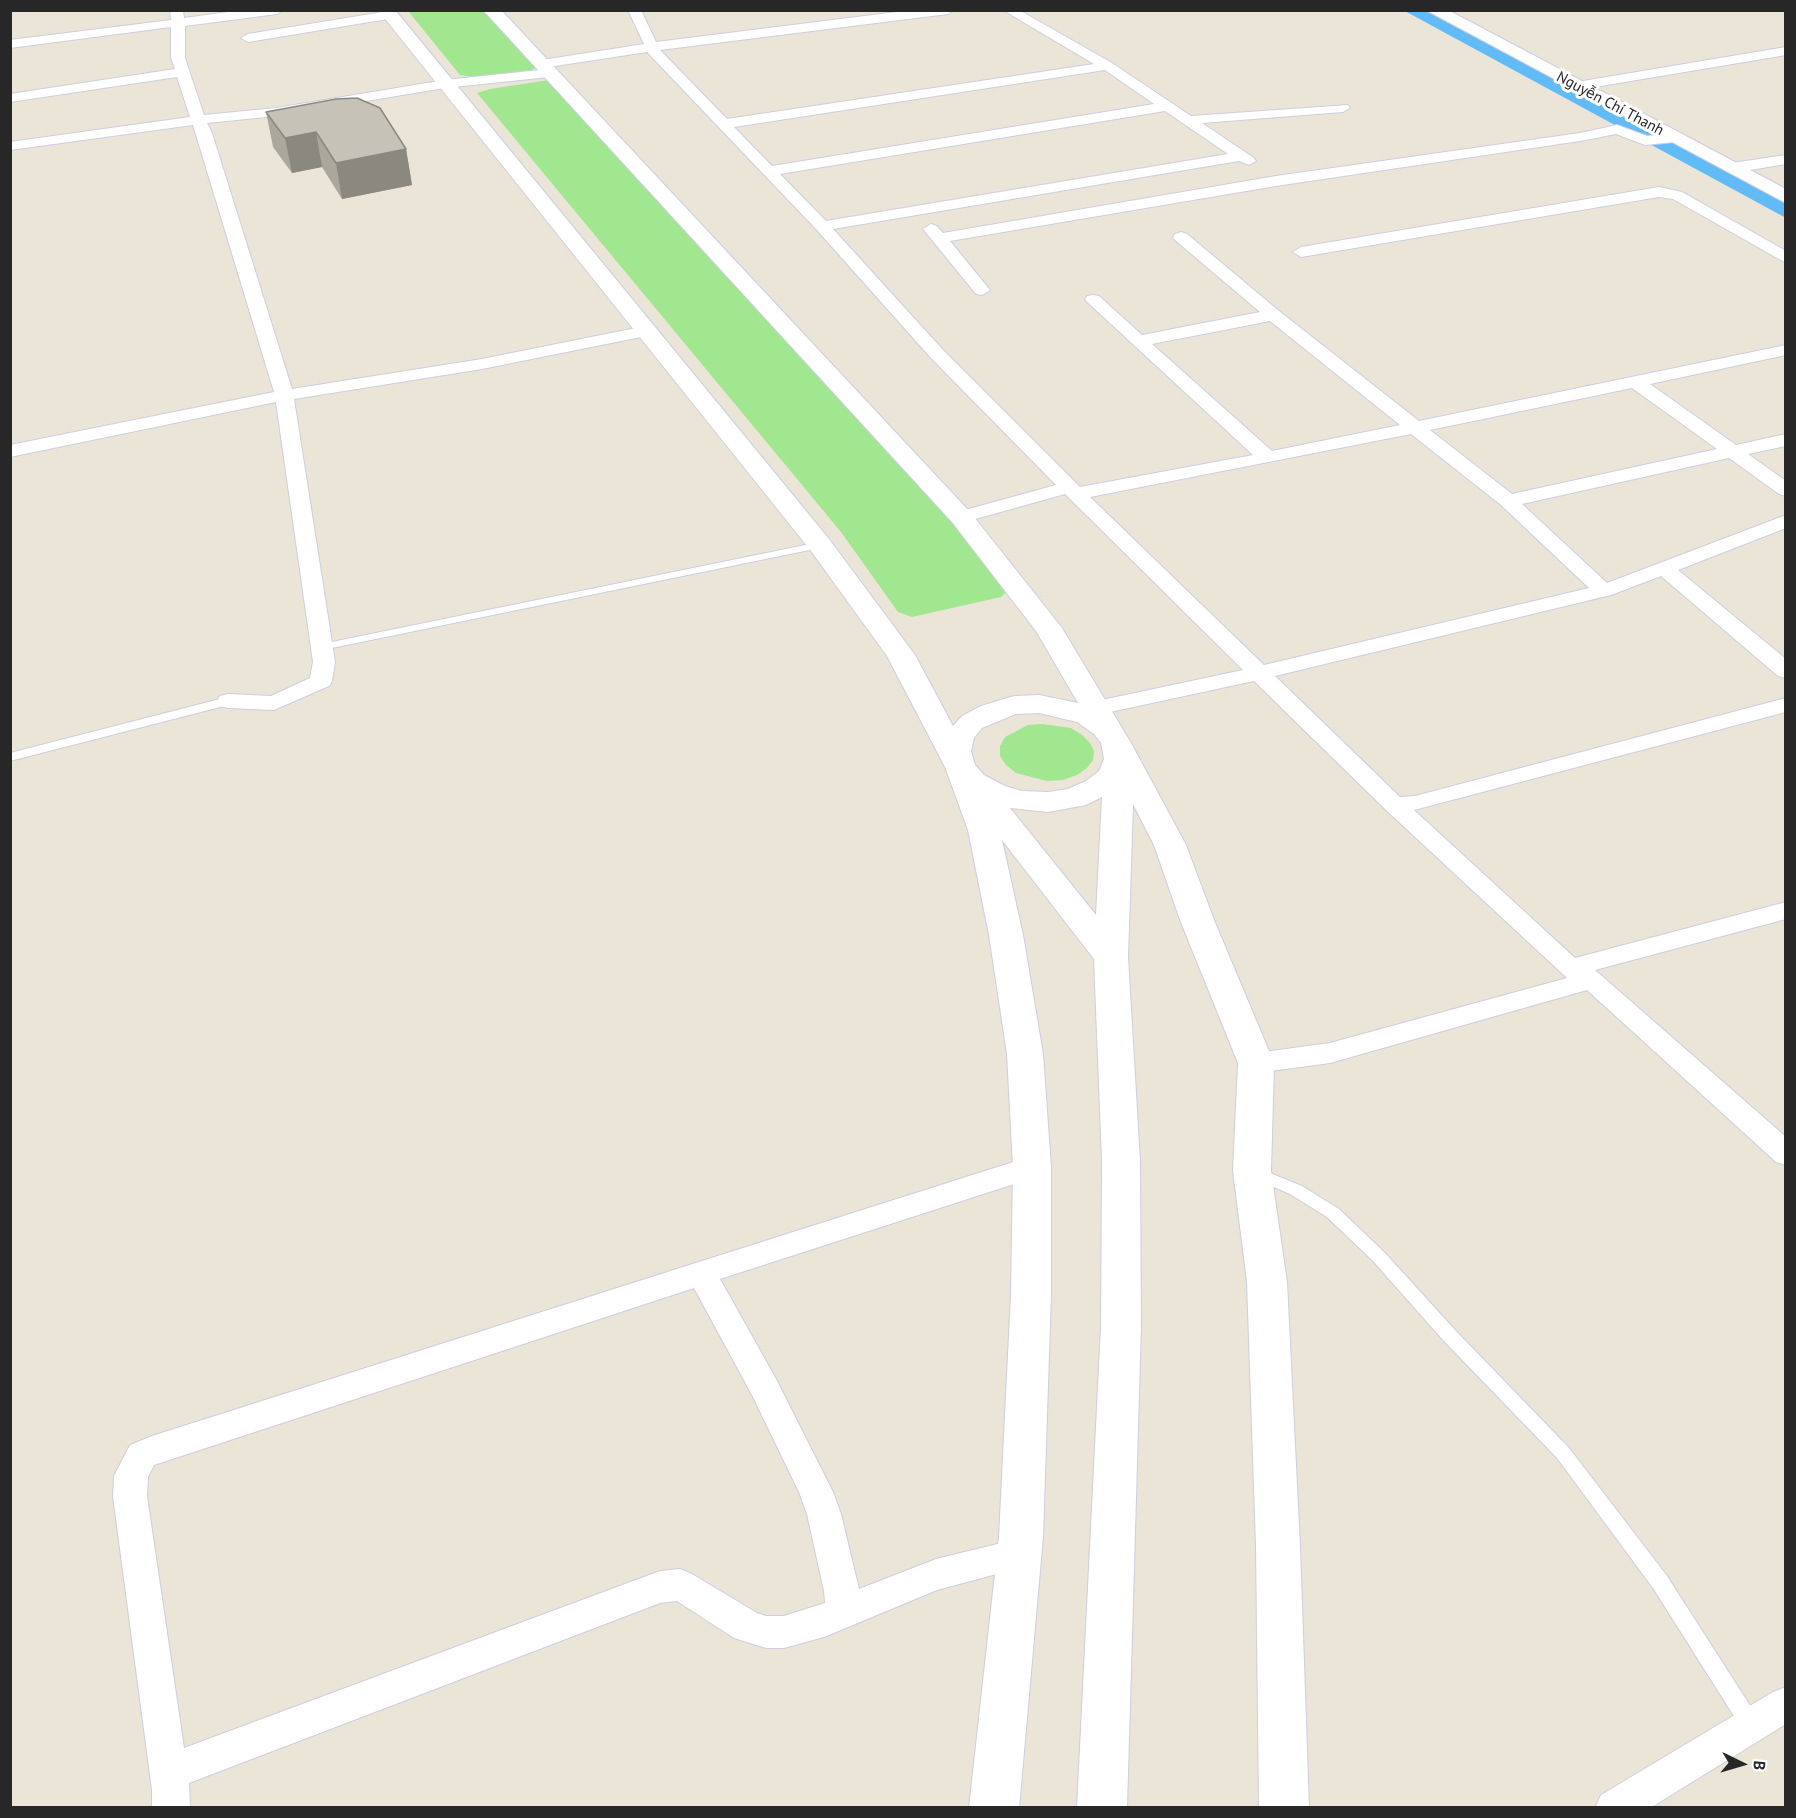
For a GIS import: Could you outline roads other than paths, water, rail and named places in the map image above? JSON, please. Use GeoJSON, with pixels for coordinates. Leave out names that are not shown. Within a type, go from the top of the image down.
{"type":"FeatureCollection","features":[{"type":"Feature","properties":{"kind":"street"},"geometry":{"type":"LineString","coordinates":[[10,44],[177,16],[277,10]]}},
{"type":"Feature","properties":{"kind":"street"},"geometry":{"type":"LineString","coordinates":[[491,10],[961,517],[1048,628],[1096,708],[1117,751],[1111,957],[1120,1161],[1121,1326],[1102,1808]]}},
{"type":"Feature","properties":{"kind":"street"},"geometry":{"type":"LineString","coordinates":[[634,10],[654,52],[822,226],[937,354],[1072,490],[1394,805],[1785,1154]]}},
{"type":"Feature","properties":{"kind":"street"},"geometry":{"type":"LineString","coordinates":[[854,10],[864,20]]}},
{"type":"Feature","properties":{"kind":"street"},"geometry":{"type":"LineString","coordinates":[[10,146],[198,120],[276,112],[545,69],[652,47],[948,10]]}},
{"type":"Feature","properties":{"kind":"street"},"geometry":{"type":"LineString","coordinates":[[1009,10],[1107,66],[1169,106],[1276,181]]}},
{"type":"Feature","properties":{"kind":"street","name":"Nguyễn Chí Thanh"},"geometry":{"type":"LineString","coordinates":[[1434,10],[1577,86],[1663,139],[1732,168],[1785,197]]}},
{"type":"Feature","properties":{"kind":"street"},"geometry":{"type":"LineString","coordinates":[[248,38],[388,13],[820,544],[902,655],[967,774],[1111,957]]}},
{"type":"Feature","properties":{"kind":"street"},"geometry":{"type":"LineString","coordinates":[[177,16],[178,58],[198,120],[205,133],[284,396],[324,662],[321,681],[274,703],[228,700]]}},
{"type":"Feature","properties":{"kind":"street"},"geometry":{"type":"LineString","coordinates":[[1577,86],[1785,51]]}},
{"type":"Feature","properties":{"kind":"street"},"geometry":{"type":"LineString","coordinates":[[725,124],[1107,66]]}},
{"type":"Feature","properties":{"kind":"street"},"geometry":{"type":"LineString","coordinates":[[10,98],[182,72]]}},
{"type":"Feature","properties":{"kind":"street"},"geometry":{"type":"LineString","coordinates":[[769,171],[1169,106]]}},
{"type":"Feature","properties":{"kind":"street"},"geometry":{"type":"LineString","coordinates":[[1189,120],[1344,108]]}},
{"type":"Feature","properties":{"kind":"street"},"geometry":{"type":"LineString","coordinates":[[940,238],[1276,181],[1580,137],[1617,129],[1645,141],[1663,139]]}},
{"type":"Feature","properties":{"kind":"street"},"geometry":{"type":"LineString","coordinates":[[822,226],[1242,156]]}},
{"type":"Feature","properties":{"kind":"street"},"geometry":{"type":"LineString","coordinates":[[1732,168],[1785,159]]}},
{"type":"Feature","properties":{"kind":"street"},"geometry":{"type":"LineString","coordinates":[[1301,252],[1659,192],[1677,195],[1785,258]]}},
{"type":"Feature","properties":{"kind":"street"},"geometry":{"type":"LineString","coordinates":[[914,212],[940,238],[982,290]]}},
{"type":"Feature","properties":{"kind":"street"},"geometry":{"type":"LineString","coordinates":[[1181,237],[1273,315],[1508,501],[1604,591]]}},
{"type":"Feature","properties":{"kind":"street"},"geometry":{"type":"LineString","coordinates":[[1093,300],[1268,459]]}},
{"type":"Feature","properties":{"kind":"street"},"geometry":{"type":"LineString","coordinates":[[1139,341],[1273,315]]}},
{"type":"Feature","properties":{"kind":"street"},"geometry":{"type":"LineString","coordinates":[[10,451],[284,396],[482,364],[646,331]]}},
{"type":"Feature","properties":{"kind":"street"},"geometry":{"type":"LineString","coordinates":[[961,517],[1072,490],[1268,459],[1785,350]]}},
{"type":"Feature","properties":{"kind":"street"},"geometry":{"type":"LineString","coordinates":[[1636,382],[1785,490]]}},
{"type":"Feature","properties":{"kind":"street"},"geometry":{"type":"LineString","coordinates":[[1508,501],[1785,440]]}},
{"type":"Feature","properties":{"kind":"street"},"geometry":{"type":"LineString","coordinates":[[1096,708],[1259,673],[1604,591],[1785,521]]}},
{"type":"Feature","properties":{"kind":"street"},"geometry":{"type":"LineString","coordinates":[[1664,568],[1785,671]]}},
{"type":"Feature","properties":{"kind":"street"},"geometry":{"type":"LineString","coordinates":[[994,1808],[1018,1554],[1031,1294],[1032,1167],[1025,1054],[1006,935],[984,830],[967,774],[956,751],[960,736],[972,722],[991,711],[1014,705],[1040,704],[1072,710],[1087,716],[1105,728],[1170,845],[1197,920],[1256,1063],[1252,1171],[1267,1282],[1278,1546],[1284,1808]]}},
{"type":"Feature","properties":{"kind":"street"},"geometry":{"type":"LineString","coordinates":[[1394,805],[1415,803],[1785,705]]}},
{"type":"Feature","properties":{"kind":"street"},"geometry":{"type":"LineString","coordinates":[[967,774],[994,794],[1020,801],[1048,802],[1075,798],[1097,788],[1112,775],[1117,751]]}},
{"type":"Feature","properties":{"kind":"street"},"geometry":{"type":"LineString","coordinates":[[1256,1063],[1330,1053],[1785,909]]}},
{"type":"Feature","properties":{"kind":"street"},"geometry":{"type":"LineString","coordinates":[[171,1808],[169,1772],[130,1496],[131,1476],[142,1455],[1032,1167]]}},
{"type":"Feature","properties":{"kind":"street"},"geometry":{"type":"LineString","coordinates":[[701,1273],[765,1388],[816,1492],[824,1514],[842,1591],[843,1611]]}},
{"type":"Feature","properties":{"kind":"street"},"geometry":{"type":"LineString","coordinates":[[169,1772],[660,1587],[680,1586],[694,1592],[747,1626],[766,1632],[784,1632],[811,1625],[936,1575],[1018,1554]]}},
{"type":"Feature","properties":{"kind":"street"},"geometry":{"type":"LineString","coordinates":[[1614,1808],[1652,1798],[1751,1725],[1785,1704]]}},
{"type":"Feature","properties":{"kind":"lane"},"geometry":{"type":"LineString","coordinates":[[322,647],[820,544]]}},
{"type":"Feature","properties":{"kind":"lane"},"geometry":{"type":"LineString","coordinates":[[10,757],[228,700]]}},
{"type":"Feature","properties":{"kind":"lane"},"geometry":{"type":"LineString","coordinates":[[1252,1171],[1296,1190],[1333,1213],[1379,1257],[1449,1335],[1563,1453],[1660,1582],[1751,1725]]}},
{"type":"Feature","properties":{"kind":"waterway"},"geometry":{"type":"LineString","coordinates":[[1411,10],[1786,212]]}}]}
